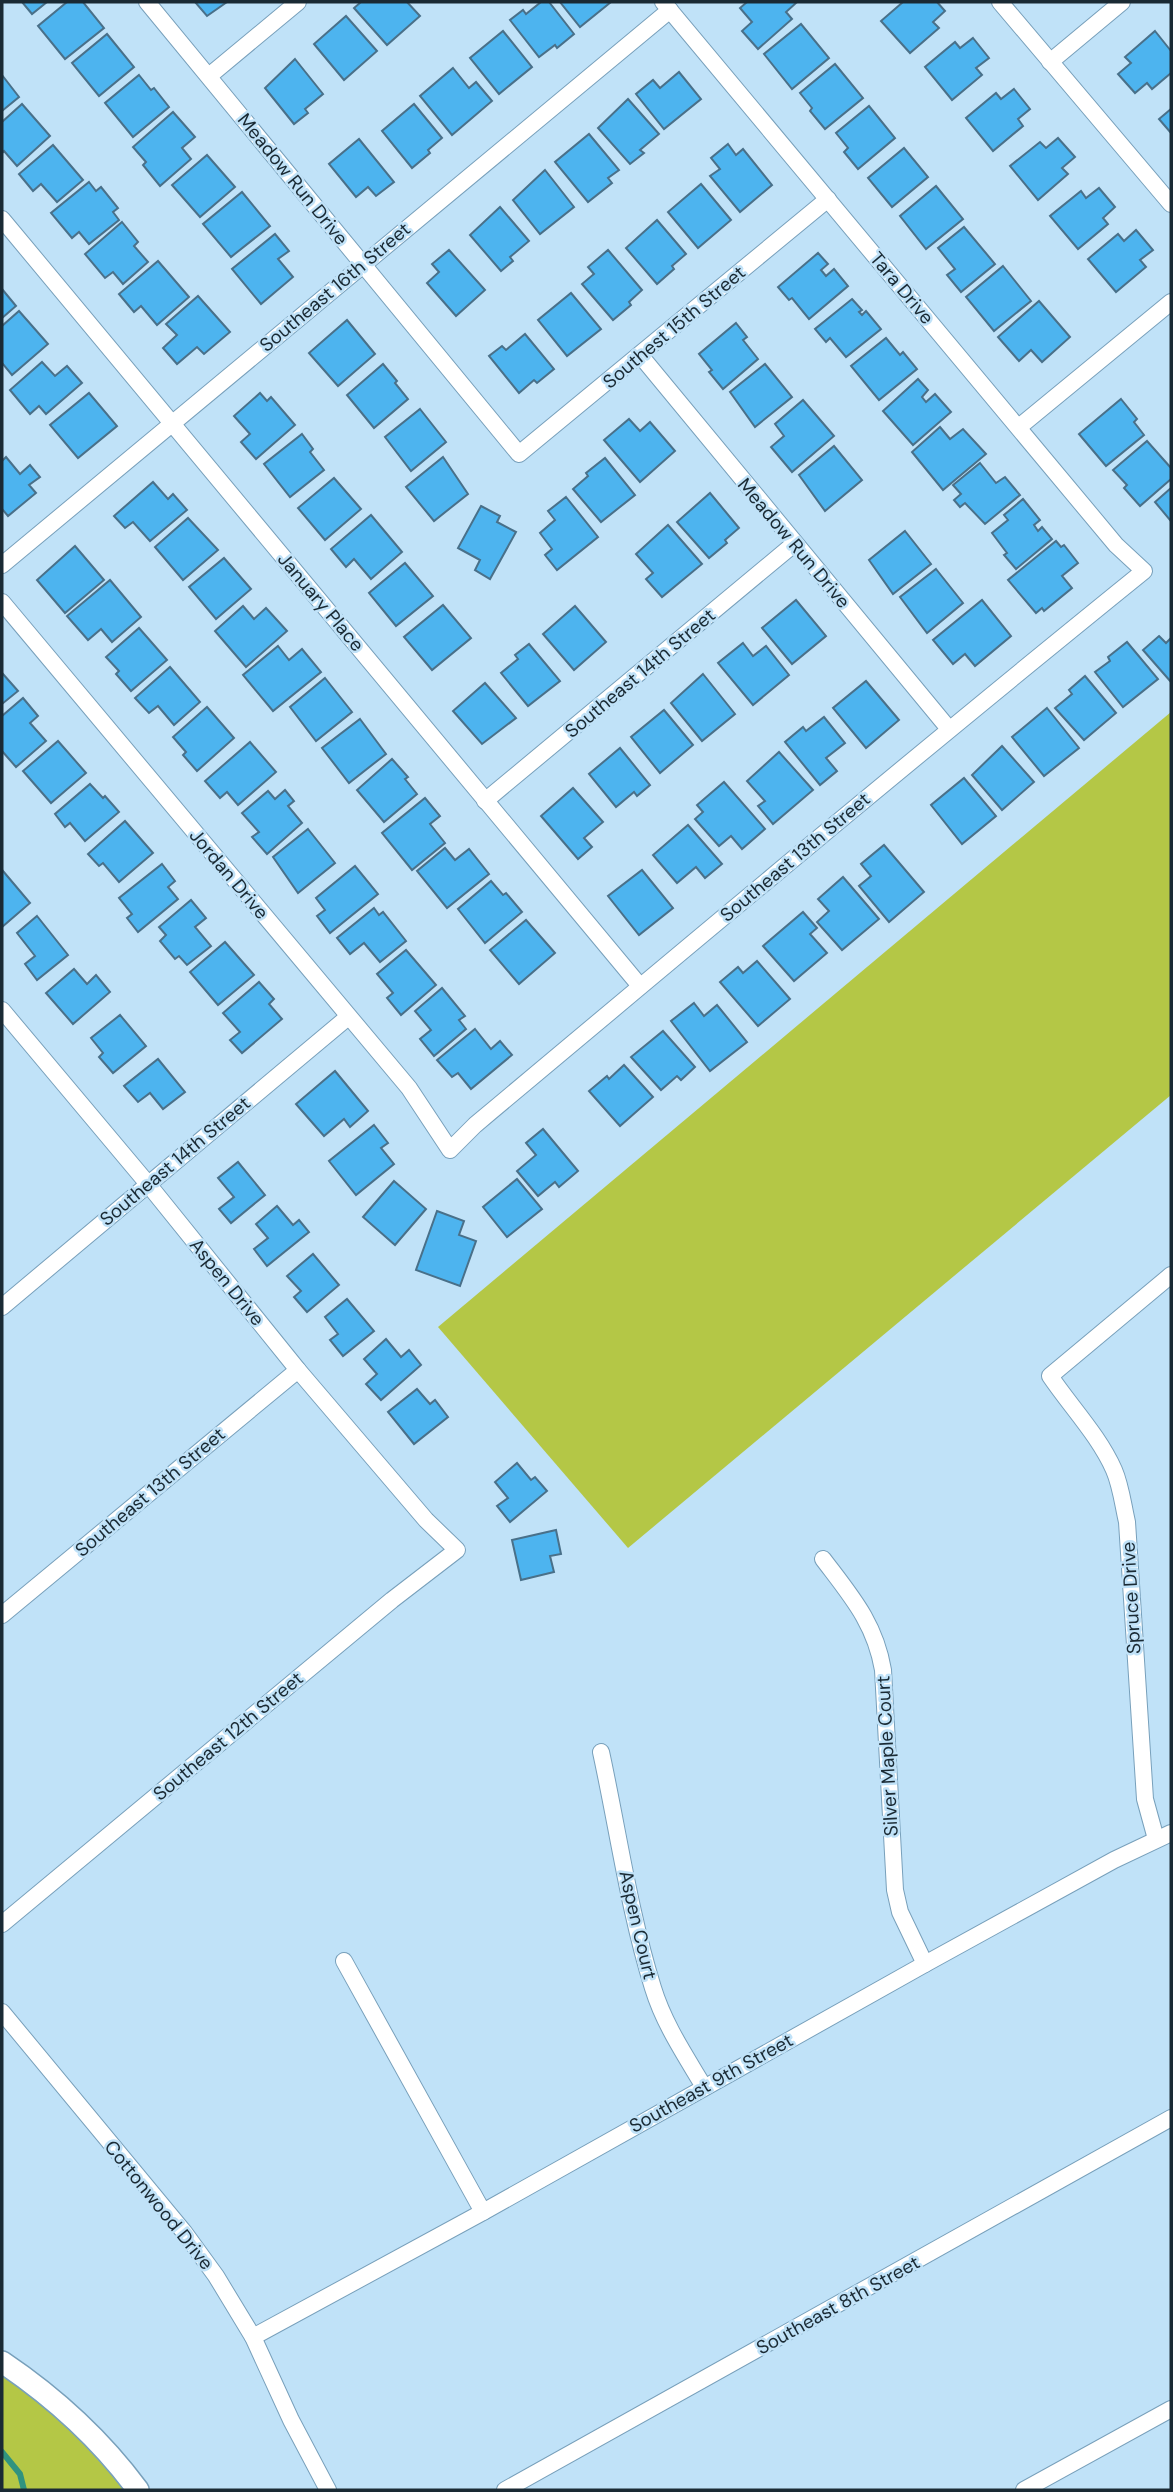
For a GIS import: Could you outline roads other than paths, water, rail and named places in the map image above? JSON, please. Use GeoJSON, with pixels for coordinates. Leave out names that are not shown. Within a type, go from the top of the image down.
{"type":"FeatureCollection","features":[{"type":"Feature","properties":{"kind":"street","name":"Meadow Run Drive"},"geometry":{"type":"LineString","coordinates":[[147,2],[519,454]]}},
{"type":"Feature","properties":{"kind":"street"},"geometry":{"type":"LineString","coordinates":[[209,76],[298,2]]}},
{"type":"Feature","properties":{"kind":"street"},"geometry":{"type":"LineString","coordinates":[[1000,2],[1171,204]]}},
{"type":"Feature","properties":{"kind":"street"},"geometry":{"type":"LineString","coordinates":[[1051,62],[1122,2]]}},
{"type":"Feature","properties":{"kind":"street","name":"Tara Drive"},"geometry":{"type":"LineString","coordinates":[[667,6],[1116,545],[1144,571]]}},
{"type":"Feature","properties":{"kind":"street","name":"Southeast 16th Street"},"geometry":{"type":"LineString","coordinates":[[2,565],[667,6]]}},
{"type":"Feature","properties":{"kind":"street","name":"Southest 15th Street"},"geometry":{"type":"LineString","coordinates":[[519,454],[828,199]]}},
{"type":"Feature","properties":{"kind":"street","name":"January Place"},"geometry":{"type":"LineString","coordinates":[[2,219],[640,986]]}},
{"type":"Feature","properties":{"kind":"street"},"geometry":{"type":"LineString","coordinates":[[1019,427],[1171,302]]}},
{"type":"Feature","properties":{"kind":"street","name":"Meadow Run Drive"},"geometry":{"type":"LineString","coordinates":[[640,355],[949,729]]}},
{"type":"Feature","properties":{"kind":"street","name":"Southeast 14th Street"},"geometry":{"type":"LineString","coordinates":[[485,801],[794,544]]}},
{"type":"Feature","properties":{"kind":"street","name":"Southeast 13th Street"},"geometry":{"type":"LineString","coordinates":[[450,1150],[475,1125],[640,986],[1144,571]]}},
{"type":"Feature","properties":{"kind":"street","name":"Jordan Drive"},"geometry":{"type":"LineString","coordinates":[[2,602],[408,1088],[450,1150]]}},
{"type":"Feature","properties":{"kind":"street","name":"Aspen Drive"},"geometry":{"type":"LineString","coordinates":[[2,1010],[148,1184],[298,1370],[426,1520],[457,1550]]}},
{"type":"Feature","properties":{"kind":"street","name":"Southeast 14th Street"},"geometry":{"type":"LineString","coordinates":[[2,1307],[348,1017]]}},
{"type":"Feature","properties":{"kind":"street","name":"Spruce Drive"},"geometry":{"type":"LineString","coordinates":[[1164,1836],[1145,1799],[1127,1522],[1121,1493],[1107,1456],[1050,1376],[1171,1275]]}},
{"type":"Feature","properties":{"kind":"street","name":"Southeast 13th Street"},"geometry":{"type":"LineString","coordinates":[[2,1615],[298,1370]]}},
{"type":"Feature","properties":{"kind":"street","name":"Southeast 12th Street"},"geometry":{"type":"LineString","coordinates":[[2,1924],[381,1609],[457,1550]]}},
{"type":"Feature","properties":{"kind":"street","name":"Silver Maple Court"},"geometry":{"type":"LineString","coordinates":[[823,1559],[867,1618],[880,1652],[895,1891],[900,1912],[925,1964]]}},
{"type":"Feature","properties":{"kind":"street","name":"Aspen Court"},"geometry":{"type":"LineString","coordinates":[[600,1752],[653,1988],[670,2028],[704,2087]]}},
{"type":"Feature","properties":{"kind":"street","name":"Southeast 9th Street"},"geometry":{"type":"LineString","coordinates":[[253,2337],[925,1964],[1164,1836]]}},
{"type":"Feature","properties":{"kind":"street"},"geometry":{"type":"LineString","coordinates":[[344,1961],[483,2211]]}},
{"type":"Feature","properties":{"kind":"street","name":"Cottonwood Drive"},"geometry":{"type":"LineString","coordinates":[[2,2012],[184,2232],[216,2276],[253,2337],[291,2420],[328,2490]]}},
{"type":"Feature","properties":{"kind":"street","name":"Southeast 8th Street"},"geometry":{"type":"LineString","coordinates":[[505,2490],[1171,2118]]}},
{"type":"Feature","properties":{"kind":"street"},"geometry":{"type":"LineString","coordinates":[[2,2362],[59,2405],[93,2437],[138,2490]]}},
{"type":"Feature","properties":{"kind":"street"},"geometry":{"type":"LineString","coordinates":[[1024,2490],[1169,2415]]}},
{"type":"Feature","properties":{"kind":"waterway"},"geometry":{"type":"LineString","coordinates":[[2,2452],[20,2474],[24,2490]]}}]}
